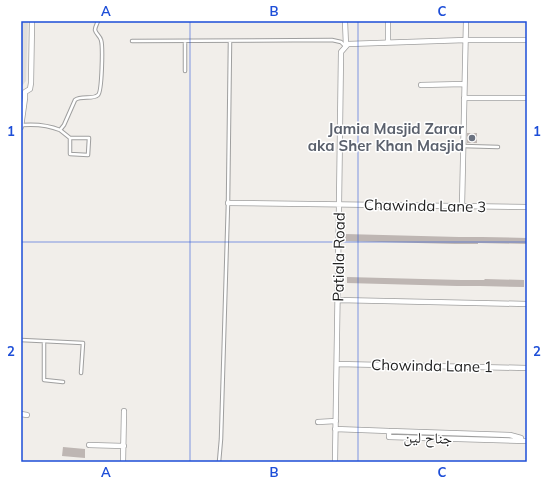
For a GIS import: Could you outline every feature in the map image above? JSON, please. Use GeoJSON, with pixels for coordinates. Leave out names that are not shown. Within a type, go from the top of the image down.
{"type":"FeatureCollection","features":[{"type":"Feature","properties":{"kind":"street"},"geometry":{"type":"LineString","coordinates":[[21,126],[25,98],[23,92],[30,89],[31,83],[32,21]]}},
{"type":"Feature","properties":{"kind":"street"},"geometry":{"type":"LineString","coordinates":[[345,21],[346,46],[348,44],[388,42],[527,40]]}},
{"type":"Feature","properties":{"kind":"street"},"geometry":{"type":"LineString","coordinates":[[388,21],[388,42]]}},
{"type":"Feature","properties":{"kind":"street"},"geometry":{"type":"LineString","coordinates":[[462,206],[466,21]]}},
{"type":"Feature","properties":{"kind":"street","name":"Patiala Road"},"geometry":{"type":"LineString","coordinates":[[335,462],[340,52],[346,46]]}},
{"type":"Feature","properties":{"kind":"street"},"geometry":{"type":"LineString","coordinates":[[421,85],[464,84]]}},
{"type":"Feature","properties":{"kind":"street"},"geometry":{"type":"LineString","coordinates":[[464,98],[527,98]]}},
{"type":"Feature","properties":{"kind":"street","name":"Chawinda Lane 3"},"geometry":{"type":"LineString","coordinates":[[228,203],[527,207]]}},
{"type":"Feature","properties":{"kind":"street"},"geometry":{"type":"LineString","coordinates":[[338,300],[527,304]]}},
{"type":"Feature","properties":{"kind":"street","name":"Chowinda Lane 1"},"geometry":{"type":"LineString","coordinates":[[337,364],[527,368]]}},
{"type":"Feature","properties":{"kind":"street"},"geometry":{"type":"LineString","coordinates":[[123,462],[124,411]]}},
{"type":"Feature","properties":{"kind":"street"},"geometry":{"type":"LineString","coordinates":[[21,414],[27,415]]}},
{"type":"Feature","properties":{"kind":"street"},"geometry":{"type":"LineString","coordinates":[[318,422],[336,421]]}},
{"type":"Feature","properties":{"kind":"street","name":"جناح لین"},"geometry":{"type":"LineString","coordinates":[[336,429],[389,431],[389,437],[438,435],[476,440],[527,441]]}},
{"type":"Feature","properties":{"kind":"street"},"geometry":{"type":"LineString","coordinates":[[476,434],[476,440]]}},
{"type":"Feature","properties":{"kind":"street"},"geometry":{"type":"LineString","coordinates":[[438,435],[476,434],[519,436],[521,441]]}},
{"type":"Feature","properties":{"kind":"street"},"geometry":{"type":"LineString","coordinates":[[89,445],[124,446]]}},
{"type":"Feature","properties":{"kind":"lane"},"geometry":{"type":"LineString","coordinates":[[60,130],[77,98],[94,97],[100,94],[102,41],[95,29],[98,21]]}},
{"type":"Feature","properties":{"kind":"lane"},"geometry":{"type":"LineString","coordinates":[[132,41],[332,40],[341,42],[346,46]]}},
{"type":"Feature","properties":{"kind":"lane"},"geometry":{"type":"LineString","coordinates":[[184,71],[185,41]]}},
{"type":"Feature","properties":{"kind":"lane"},"geometry":{"type":"LineString","coordinates":[[219,462],[221,439],[228,203],[230,41]]}},
{"type":"Feature","properties":{"kind":"lane"},"geometry":{"type":"LineString","coordinates":[[21,126],[28,124],[49,126],[60,130],[70,138],[89,138],[88,155],[70,154],[70,138]]}},
{"type":"Feature","properties":{"kind":"lane"},"geometry":{"type":"LineString","coordinates":[[463,146],[498,147]]}},
{"type":"Feature","properties":{"kind":"lane"},"geometry":{"type":"LineString","coordinates":[[21,340],[83,343],[81,373]]}},
{"type":"Feature","properties":{"kind":"lane"},"geometry":{"type":"LineString","coordinates":[[44,342],[44,380],[63,382]]}},
{"type":"Feature","properties":{"kind":"shaded area"},"geometry":{"type":"Polygon","coordinates":[[[21,21],[28,21],[26,81],[22,86],[21,21]]]}},
{"type":"Feature","properties":{"kind":"building","name":"Jamia Masjid Zarar aka Sher Khan Masjid"},"geometry":{"type":"Polygon","coordinates":[[[467,133],[477,133],[477,143],[467,143],[467,133]]]}},
{"type":"Feature","properties":{"kind":"building"},"geometry":{"type":"Polygon","coordinates":[[[345,234],[527,238],[527,244],[345,241],[345,234]]]}},
{"type":"Feature","properties":{"kind":"building"},"geometry":{"type":"Polygon","coordinates":[[[347,277],[524,280],[524,287],[347,283],[347,277]]]}},
{"type":"Feature","properties":{"kind":"building"},"geometry":{"type":"Polygon","coordinates":[[[63,447],[85,449],[85,458],[62,456],[63,447]]]}},
{"type":"Feature","properties":{"kind":"place","name":"Jamia Masjid Zarar aka Sher Khan Masjid"},"geometry":{"type":"Point","coordinates":[472,138]}}]}
